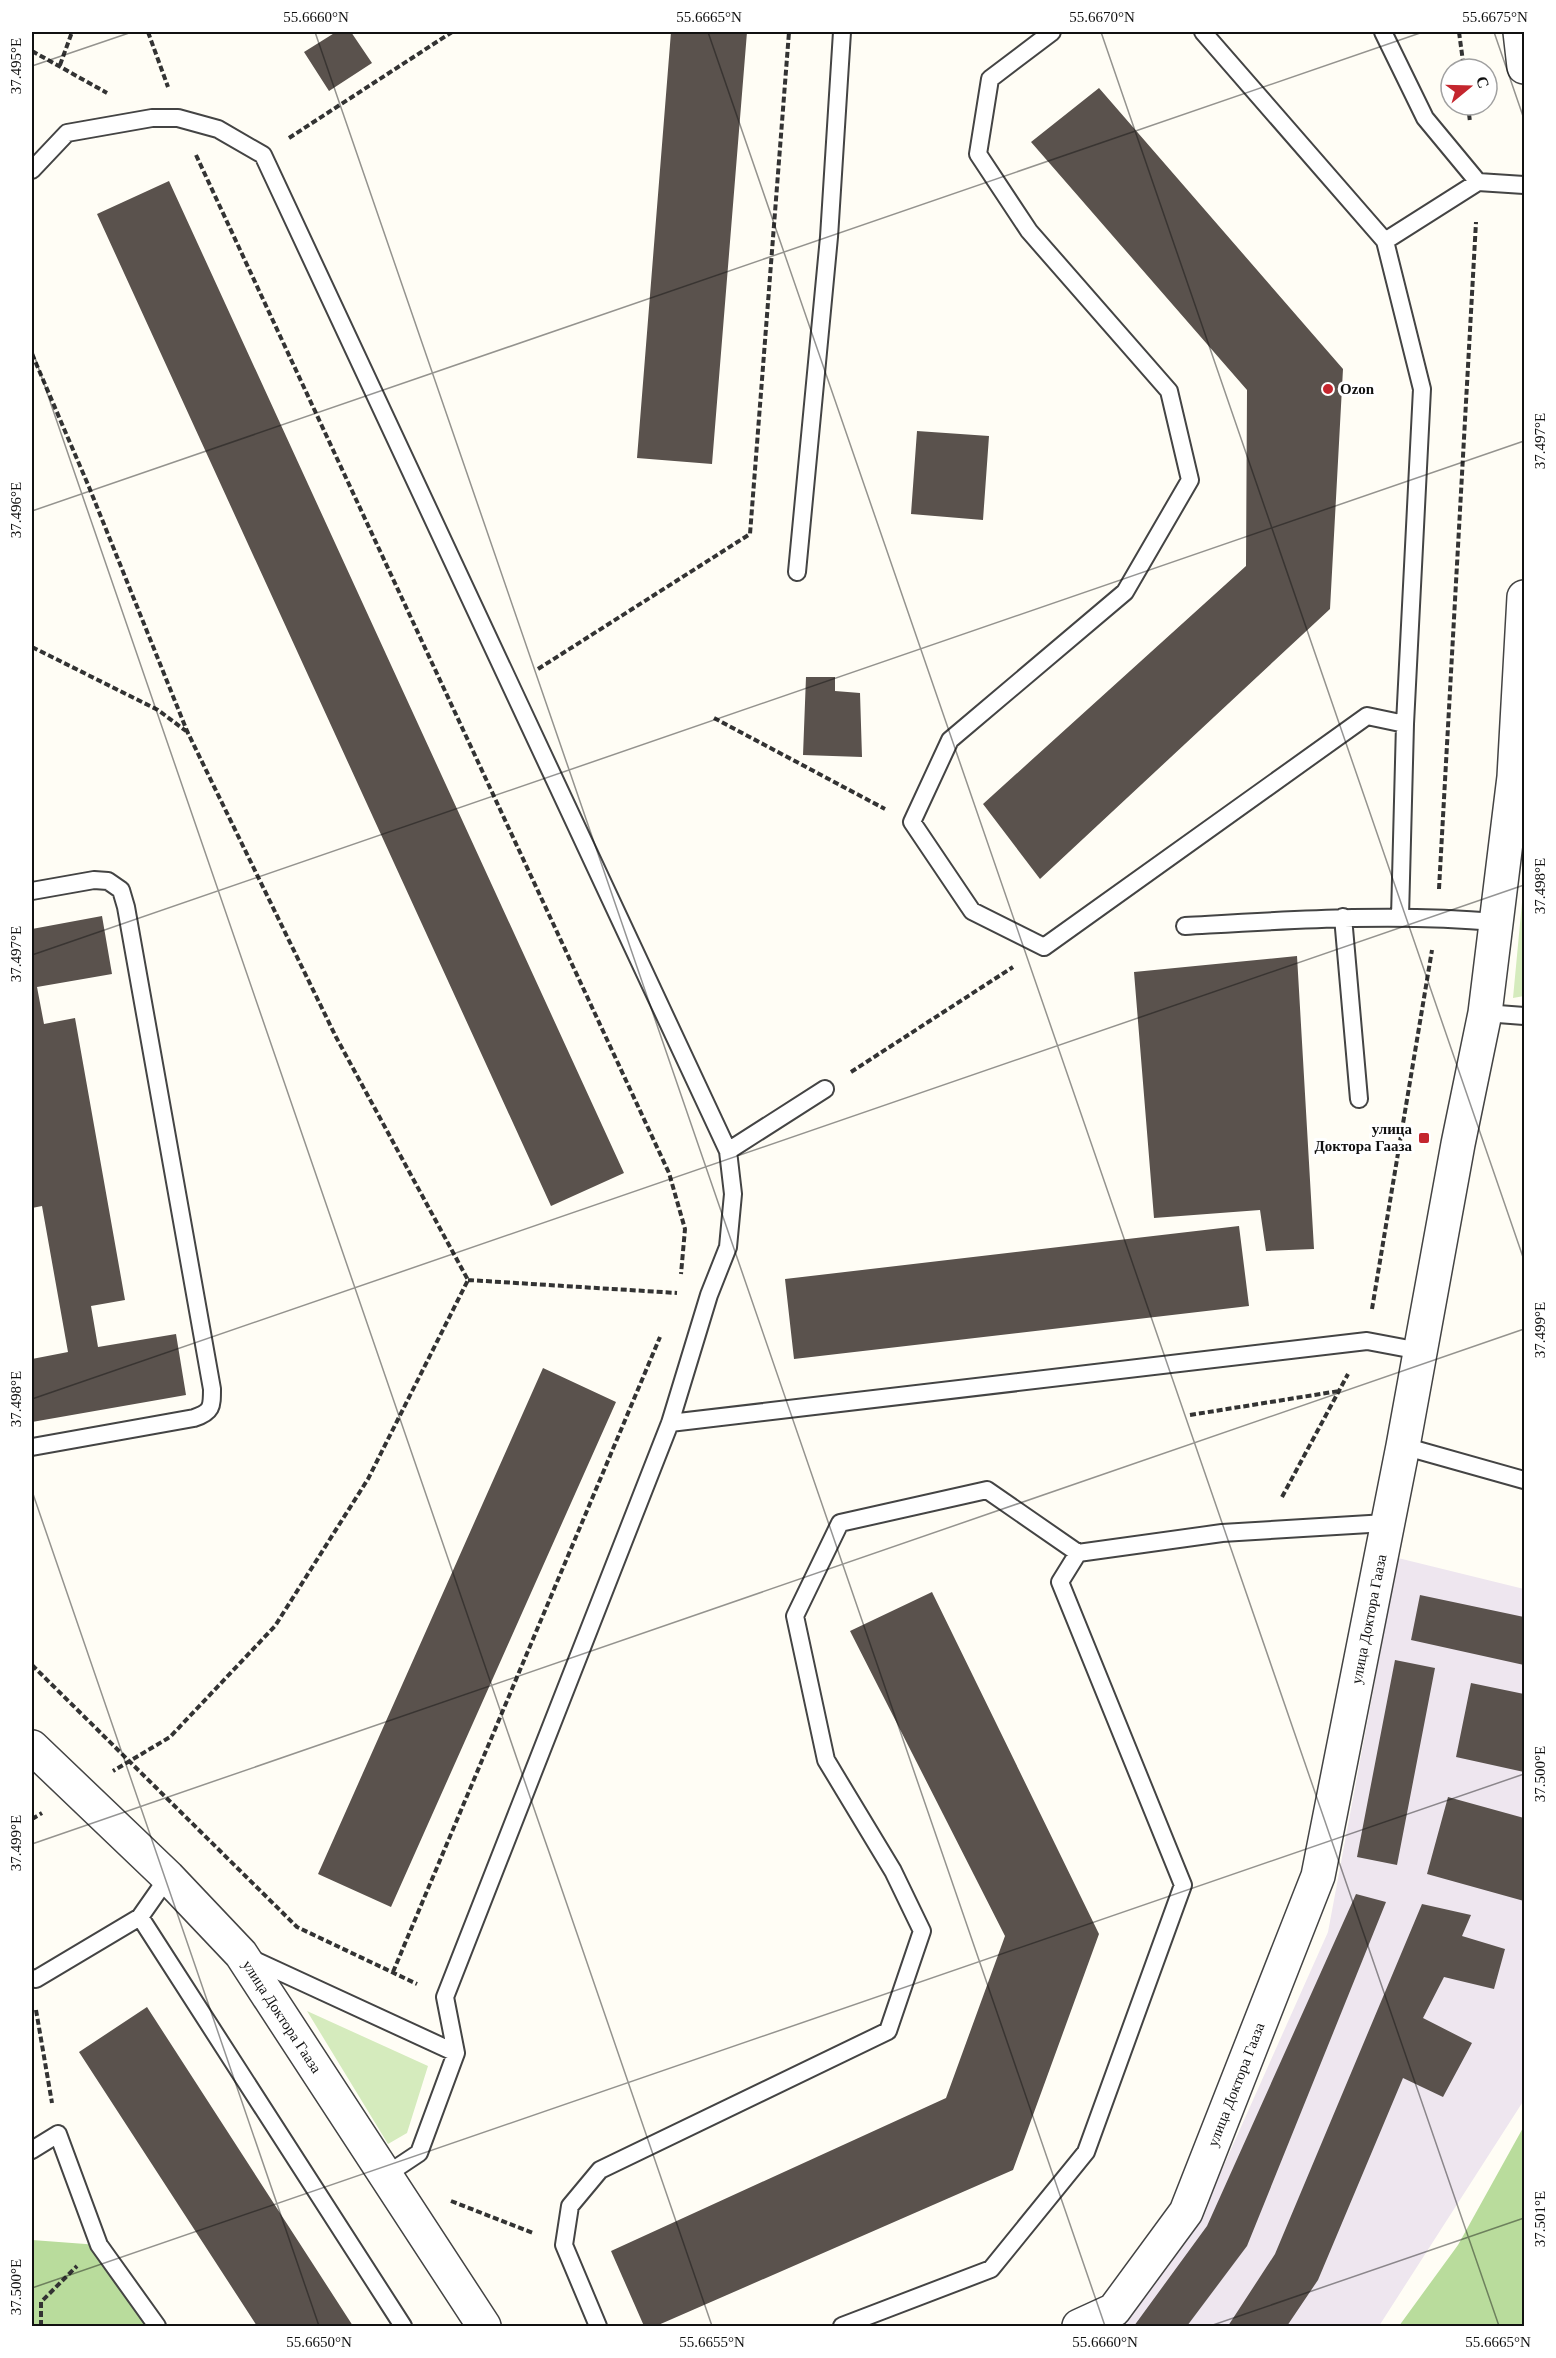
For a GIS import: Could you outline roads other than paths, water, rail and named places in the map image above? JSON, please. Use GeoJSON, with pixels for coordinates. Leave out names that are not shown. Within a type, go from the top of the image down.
{"type":"FeatureCollection","features":[{"type":"Feature","properties":{"kind":"street"},"geometry":{"type":"LineString","coordinates":[[1520,32],[1524,67]]}},
{"type":"Feature","properties":{"kind":"street","name":"улица Доктора Гааза"},"geometry":{"type":"LineString","coordinates":[[1078,2326],[1114,2310],[1186,2212],[1310,1903],[1318,1876],[1403,1446],[1458,1144],[1485,1012],[1514,777],[1524,597]]}},
{"type":"Feature","properties":{"kind":"street","name":"улица Доктора Гааза"},"geometry":{"type":"LineString","coordinates":[[32,1747],[168,1877],[241,1954],[484,2326]]}},
{"type":"Feature","properties":{"kind":"lane"},"geometry":{"type":"LineString","coordinates":[[797,572],[829,237],[842,32]]}},
{"type":"Feature","properties":{"kind":"lane"},"geometry":{"type":"LineString","coordinates":[[1052,32],[990,79],[978,154],[1029,231],[1169,391],[1190,480],[1125,592],[950,740],[912,822],[972,911],[1044,947],[1367,716],[1405,724]]}},
{"type":"Feature","properties":{"kind":"lane"},"geometry":{"type":"LineString","coordinates":[[1203,32],[1385,241],[1422,389],[1405,724],[1400,917]]}},
{"type":"Feature","properties":{"kind":"lane"},"geometry":{"type":"LineString","coordinates":[[1383,32],[1425,118],[1478,182]]}},
{"type":"Feature","properties":{"kind":"lane"},"geometry":{"type":"LineString","coordinates":[[32,170],[67,133],[152,118],[178,118],[218,129],[263,155],[728,1151],[734,1194],[728,1247],[709,1295],[670,1424],[445,1997],[456,2053],[419,2153],[386,2175]]}},
{"type":"Feature","properties":{"kind":"lane"},"geometry":{"type":"LineString","coordinates":[[1385,241],[1478,182],[1524,185]]}},
{"type":"Feature","properties":{"kind":"lane"},"geometry":{"type":"LineString","coordinates":[[32,891],[94,880],[108,881],[121,890],[126,907],[212,1389],[212,1407],[205,1414],[194,1418],[32,1447]]}},
{"type":"Feature","properties":{"kind":"lane"},"geometry":{"type":"LineString","coordinates":[[1185,926],[1342,917],[1438,917],[1496,922]]}},
{"type":"Feature","properties":{"kind":"lane"},"geometry":{"type":"LineString","coordinates":[[1342,917],[1359,1099]]}},
{"type":"Feature","properties":{"kind":"lane"},"geometry":{"type":"LineString","coordinates":[[1485,1012],[1524,1016]]}},
{"type":"Feature","properties":{"kind":"lane"},"geometry":{"type":"LineString","coordinates":[[728,1151],[825,1089]]}},
{"type":"Feature","properties":{"kind":"lane"},"geometry":{"type":"LineString","coordinates":[[670,1424],[1367,1341],[1420,1351]]}},
{"type":"Feature","properties":{"kind":"lane"},"geometry":{"type":"LineString","coordinates":[[1403,1446],[1524,1480]]}},
{"type":"Feature","properties":{"kind":"lane"},"geometry":{"type":"LineString","coordinates":[[598,2326],[564,2245],[570,2206],[600,2170],[888,2031],[922,1931],[893,1870],[826,1760],[795,1616],[840,1523],[987,1490],[1078,1552],[1222,1533],[1386,1523]]}},
{"type":"Feature","properties":{"kind":"lane"},"geometry":{"type":"LineString","coordinates":[[842,2326],[992,2269],[1086,2152],[1183,1885],[1060,1582],[1078,1552]]}},
{"type":"Feature","properties":{"kind":"lane"},"geometry":{"type":"LineString","coordinates":[[34,1979],[140,1917],[168,1877]]}},
{"type":"Feature","properties":{"kind":"lane"},"geometry":{"type":"LineString","coordinates":[[140,1917],[403,2326]]}},
{"type":"Feature","properties":{"kind":"lane"},"geometry":{"type":"LineString","coordinates":[[241,1954],[456,2053]]}},
{"type":"Feature","properties":{"kind":"lane"},"geometry":{"type":"LineString","coordinates":[[32,2150],[58,2134],[99,2245],[157,2326]]}},
{"type":"Feature","properties":{"kind":"place","name":"Ozon"},"geometry":{"type":"Point","coordinates":[1328,389]}},
{"type":"Feature","properties":{"kind":"place","name":"улица Доктора Гааза"},"geometry":{"type":"Point","coordinates":[1424,1138]}}]}
